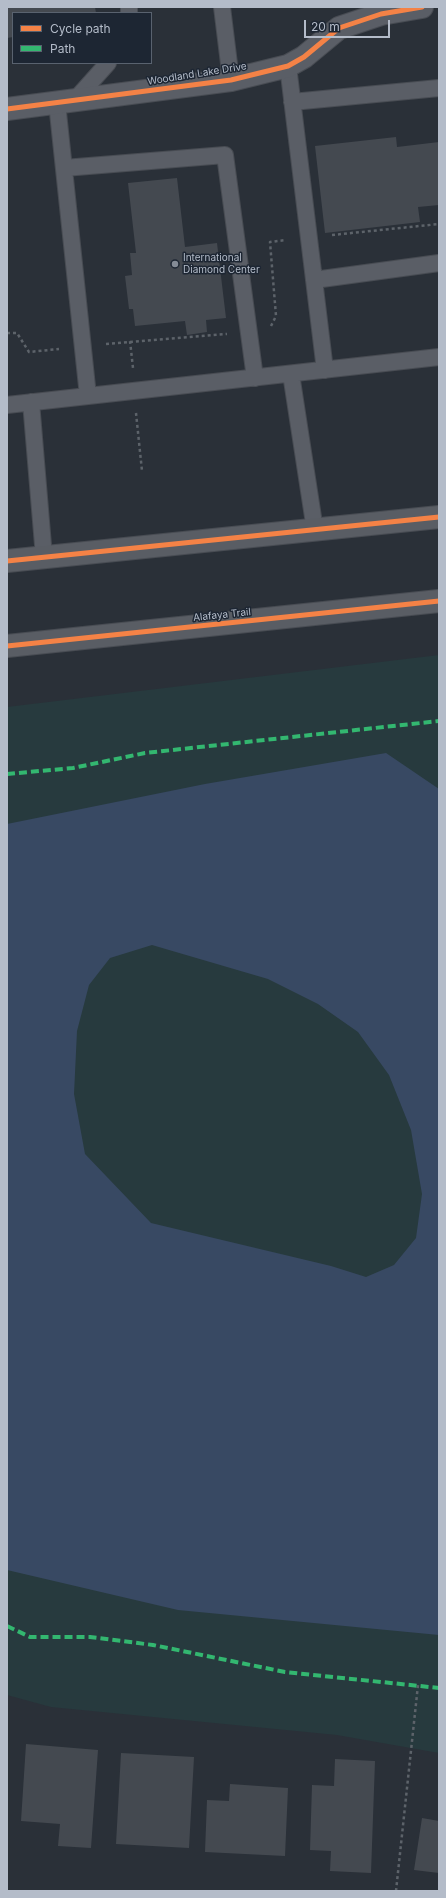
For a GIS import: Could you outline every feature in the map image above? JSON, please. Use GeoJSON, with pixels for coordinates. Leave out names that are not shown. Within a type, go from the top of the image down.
{"type":"FeatureCollection","features":[{"type":"Feature","properties":{"kind":"main road"},"geometry":{"type":"LineString","coordinates":[[7,560],[439,517]]}},
{"type":"Feature","properties":{"kind":"main road","name":"Alafaya Trail"},"geometry":{"type":"LineString","coordinates":[[7,646],[439,601]]}},
{"type":"Feature","properties":{"kind":"street","name":"Woodland Lake Drive"},"geometry":{"type":"LineString","coordinates":[[7,109],[231,80],[288,66],[304,57],[339,28],[381,14],[422,7]]}},
{"type":"Feature","properties":{"kind":"lane"},"geometry":{"type":"LineString","coordinates":[[222,7],[231,80]]}},
{"type":"Feature","properties":{"kind":"lane"},"geometry":{"type":"LineString","coordinates":[[88,396],[64,168],[66,102],[107,64]]}},
{"type":"Feature","properties":{"kind":"lane"},"geometry":{"type":"LineString","coordinates":[[288,66],[325,370]]}},
{"type":"Feature","properties":{"kind":"lane"},"geometry":{"type":"LineString","coordinates":[[292,102],[439,88]]}},
{"type":"Feature","properties":{"kind":"lane"},"geometry":{"type":"LineString","coordinates":[[64,168],[225,155],[255,378]]}},
{"type":"Feature","properties":{"kind":"lane"},"geometry":{"type":"LineString","coordinates":[[314,280],[439,263]]}},
{"type":"Feature","properties":{"kind":"lane"},"geometry":{"type":"LineString","coordinates":[[7,404],[439,357]]}},
{"type":"Feature","properties":{"kind":"lane"},"geometry":{"type":"LineString","coordinates":[[291,374],[315,530]]}},
{"type":"Feature","properties":{"kind":"lane"},"geometry":{"type":"LineString","coordinates":[[31,402],[44,557]]}},
{"type":"Feature","properties":{"kind":"path"},"geometry":{"type":"LineString","coordinates":[[130,341],[231,333]]}},
{"type":"Feature","properties":{"kind":"path"},"geometry":{"type":"LineString","coordinates":[[396,1891],[418,1685]]}},
{"type":"Feature","properties":{"kind":"green space"},"geometry":{"type":"Polygon","coordinates":[[[439,655],[439,1753],[337,1735],[51,1707],[7,1695],[7,707],[439,655]]]}},
{"type":"Feature","properties":{"kind":"water"},"geometry":{"type":"Polygon","coordinates":[[[386,753],[439,789],[439,1635],[178,1610],[7,1570],[7,824],[205,784],[386,753]],[[152,945],[110,958],[89,985],[77,1031],[74,1094],[85,1154],[151,1223],[331,1266],[366,1277],[394,1265],[416,1238],[422,1194],[411,1130],[389,1075],[358,1032],[318,1004],[268,979],[152,945]]]}},
{"type":"Feature","properties":{"kind":"building"},"geometry":{"type":"Polygon","coordinates":[[[7,7],[95,7],[96,12],[12,12],[12,37],[7,38],[7,7]]]}},
{"type":"Feature","properties":{"kind":"building"},"geometry":{"type":"Polygon","coordinates":[[[396,137],[397,147],[439,142],[439,205],[418,207],[420,222],[325,233],[315,146],[396,137]]]}},
{"type":"Feature","properties":{"kind":"building","name":"International Diamond Center"},"geometry":{"type":"Polygon","coordinates":[[[177,178],[185,247],[217,243],[226,318],[206,320],[207,332],[187,335],[185,321],[135,326],[133,309],[129,309],[125,276],[132,275],[130,253],[136,253],[128,183],[177,178]]]}},
{"type":"Feature","properties":{"kind":"building"},"geometry":{"type":"Polygon","coordinates":[[[26,1744],[98,1750],[91,1848],[58,1846],[60,1824],[21,1821],[26,1744]]]}},
{"type":"Feature","properties":{"kind":"building"},"geometry":{"type":"Polygon","coordinates":[[[121,1753],[194,1757],[189,1848],[116,1844],[121,1753]]]}},
{"type":"Feature","properties":{"kind":"building"},"geometry":{"type":"Polygon","coordinates":[[[335,1759],[375,1761],[371,1873],[330,1871],[331,1851],[310,1850],[312,1785],[334,1786],[335,1759]]]}},
{"type":"Feature","properties":{"kind":"building"},"geometry":{"type":"Polygon","coordinates":[[[230,1784],[288,1788],[285,1856],[205,1852],[207,1800],[229,1801],[230,1784]]]}},
{"type":"Feature","properties":{"kind":"building"},"geometry":{"type":"Polygon","coordinates":[[[422,1818],[439,1821],[439,1873],[414,1870],[422,1818]]]}},
{"type":"Feature","properties":{"kind":"marked path"},"geometry":{"type":"LineString","coordinates":[[7,774],[73,768],[145,753],[439,721]]}},
{"type":"Feature","properties":{"kind":"marked path"},"geometry":{"type":"LineString","coordinates":[[7,1626],[30,1637],[90,1637],[153,1645],[285,1672],[439,1688]]}},
{"type":"Feature","properties":{"kind":"cycle path"},"geometry":{"type":"LineString","coordinates":[[7,109],[231,80],[288,66],[304,57],[339,28],[381,14],[422,7]]}},
{"type":"Feature","properties":{"kind":"cycle path"},"geometry":{"type":"LineString","coordinates":[[7,561],[439,517]]}},
{"type":"Feature","properties":{"kind":"cycle path"},"geometry":{"type":"LineString","coordinates":[[7,646],[439,601]]}},
{"type":"Feature","properties":{"kind":"place","name":"International Diamond Center"},"geometry":{"type":"Point","coordinates":[175,264]}}]}
